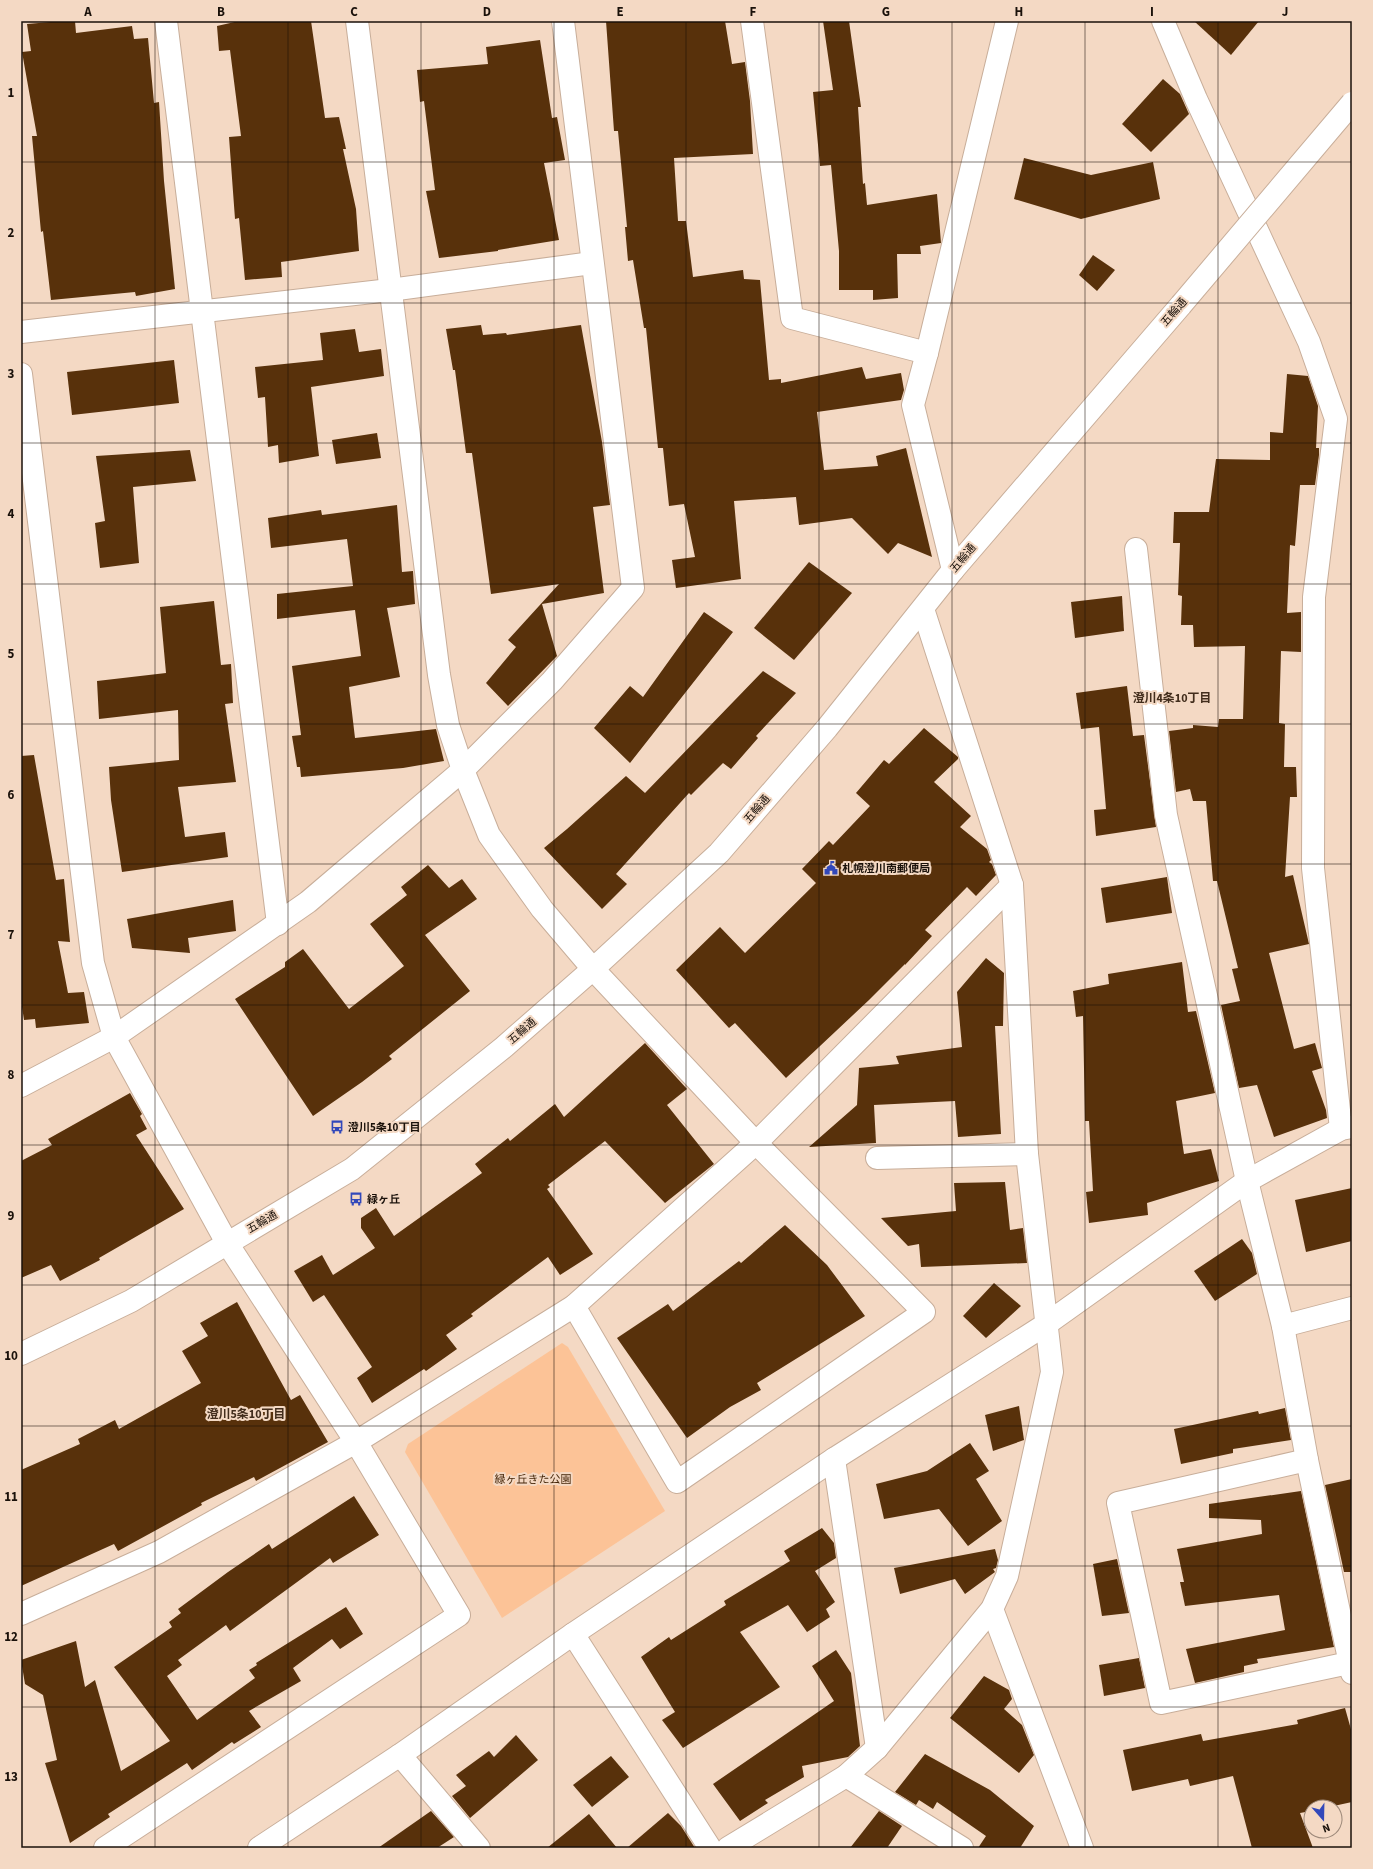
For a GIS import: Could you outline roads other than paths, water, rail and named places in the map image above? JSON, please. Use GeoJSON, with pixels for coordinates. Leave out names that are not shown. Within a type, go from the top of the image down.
{"type":"FeatureCollection","features":[{"type":"Feature","properties":{"kind":"street"},"geometry":{"type":"LineString","coordinates":[[166,21],[278,924]]}},
{"type":"Feature","properties":{"kind":"street"},"geometry":{"type":"LineString","coordinates":[[357,21],[439,675],[448,725],[463,770],[489,835],[542,909],[593,969],[756,1142],[924,1312],[677,1482],[574,1306]]}},
{"type":"Feature","properties":{"kind":"street"},"geometry":{"type":"LineString","coordinates":[[21,1086],[114,1037],[308,902],[463,770],[552,681],[633,588],[563,21]]}},
{"type":"Feature","properties":{"kind":"street"},"geometry":{"type":"LineString","coordinates":[[752,21],[792,318],[927,353]]}},
{"type":"Feature","properties":{"kind":"street"},"geometry":{"type":"LineString","coordinates":[[953,570],[913,405],[927,353],[1007,21]]}},
{"type":"Feature","properties":{"kind":"street"},"geometry":{"type":"LineString","coordinates":[[259,1848],[400,1755],[573,1634],[834,1459],[1046,1325],[1247,1182],[1346,1128],[1313,868],[1314,597],[1336,419],[1309,342],[1196,99],[1163,21]]}},
{"type":"Feature","properties":{"kind":"street","name":"五輪通"},"geometry":{"type":"LineString","coordinates":[[21,1354],[130,1301],[352,1169],[504,1047],[593,969],[719,853],[828,728],[953,570],[1181,305],[1352,103]]}},
{"type":"Feature","properties":{"kind":"street"},"geometry":{"type":"LineString","coordinates":[[21,332],[202,310],[390,290],[592,263]]}},
{"type":"Feature","properties":{"kind":"street"},"geometry":{"type":"LineString","coordinates":[[21,374],[93,963],[114,1037],[227,1243],[356,1442],[459,1615],[105,1848]]}},
{"type":"Feature","properties":{"kind":"street"},"geometry":{"type":"LineString","coordinates":[[1136,549],[1166,815],[1247,1182],[1283,1326],[1307,1460],[1351,1668],[1162,1703],[1118,1503],[1307,1460]]}},
{"type":"Feature","properties":{"kind":"street"},"geometry":{"type":"LineString","coordinates":[[728,1848],[846,1776],[878,1748],[992,1609],[1007,1576],[1052,1372],[1027,1154],[1012,885],[923,609]]}},
{"type":"Feature","properties":{"kind":"street"},"geometry":{"type":"LineString","coordinates":[[21,1614],[159,1552],[356,1442],[574,1306],[756,1142],[1012,885]]}},
{"type":"Feature","properties":{"kind":"street"},"geometry":{"type":"LineString","coordinates":[[877,1158],[1027,1154]]}},
{"type":"Feature","properties":{"kind":"street"},"geometry":{"type":"LineString","coordinates":[[1283,1326],[1352,1308]]}},
{"type":"Feature","properties":{"kind":"street"},"geometry":{"type":"LineString","coordinates":[[834,1459],[878,1748]]}},
{"type":"Feature","properties":{"kind":"street"},"geometry":{"type":"LineString","coordinates":[[992,1609],[1082,1848]]}},
{"type":"Feature","properties":{"kind":"street"},"geometry":{"type":"LineString","coordinates":[[573,1634],[710,1848]]}},
{"type":"Feature","properties":{"kind":"street"},"geometry":{"type":"LineString","coordinates":[[400,1755],[479,1848]]}},
{"type":"Feature","properties":{"kind":"street"},"geometry":{"type":"LineString","coordinates":[[846,1776],[962,1848]]}},
{"type":"Feature","properties":{"kind":"place","name":"札幌澄川南郵便局"},"geometry":{"type":"Point","coordinates":[831,868]}},
{"type":"Feature","properties":{"kind":"place","name":"澄川5条10丁目"},"geometry":{"type":"Point","coordinates":[337,1127]}},
{"type":"Feature","properties":{"kind":"place","name":"緑ヶ丘"},"geometry":{"type":"Point","coordinates":[356,1199]}},
{"type":"Feature","properties":{"kind":"district","name":"澄川4条10丁目"},"geometry":{"type":"Point","coordinates":[1172,698]}},
{"type":"Feature","properties":{"kind":"district","name":"澄川5条10丁目"},"geometry":{"type":"Point","coordinates":[246,1414]}},
{"type":"Feature","properties":{"kind":"park label","name":"緑ヶ丘きた公園"},"geometry":{"type":"Point","coordinates":[533,1479]}}]}
